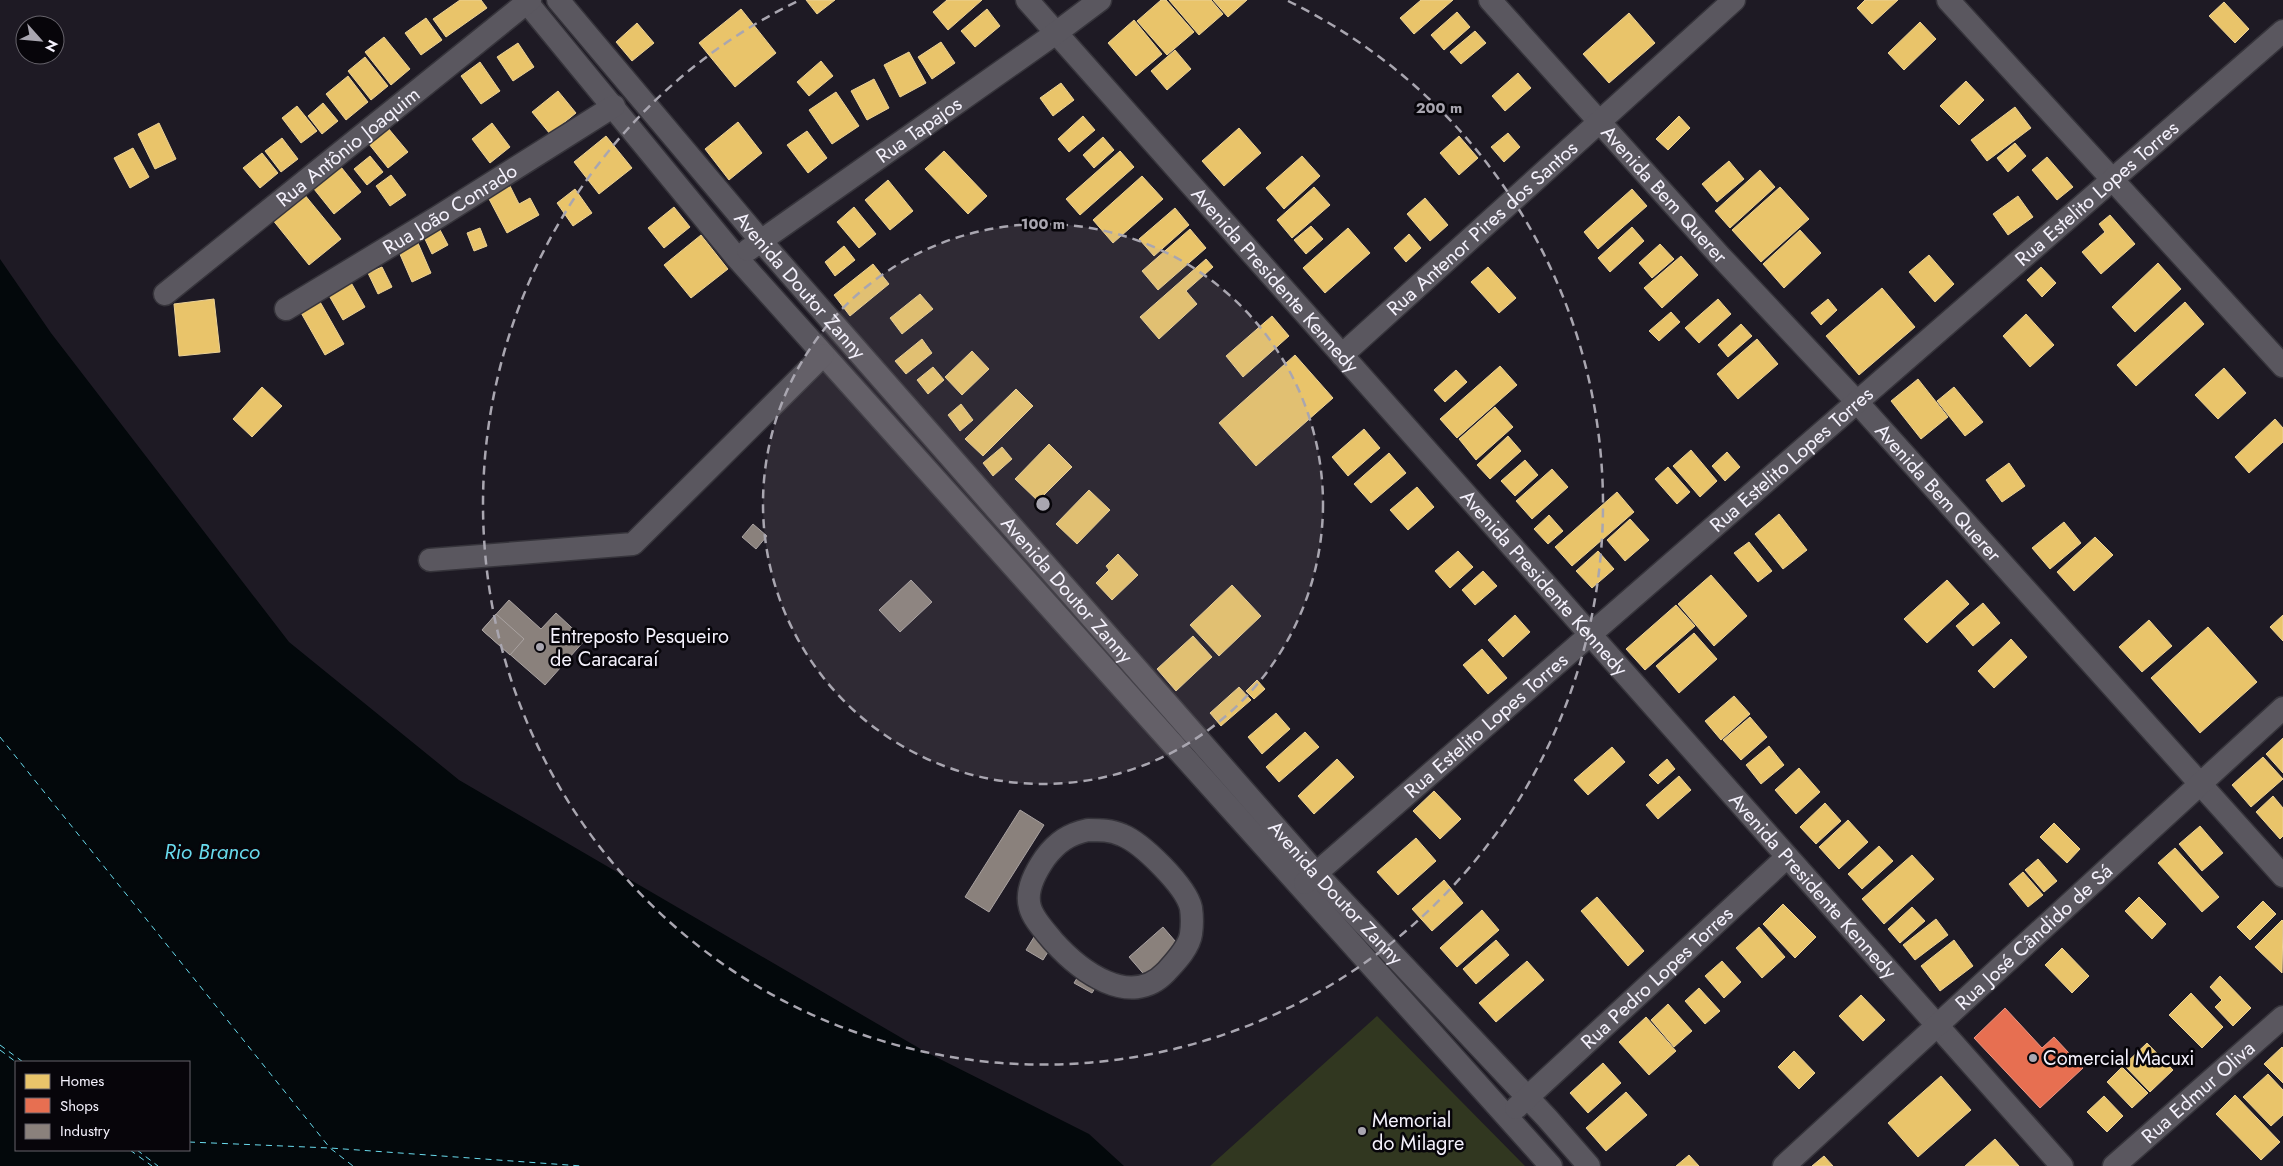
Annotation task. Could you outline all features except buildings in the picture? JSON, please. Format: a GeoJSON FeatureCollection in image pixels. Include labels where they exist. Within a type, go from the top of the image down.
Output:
{"type":"FeatureCollection","features":[{"type":"Feature","properties":{"kind":"street","name":"Avenida Doutor Zanny"},"geometry":{"type":"LineString","coordinates":[[558,0],[761,241],[1309,880],[1551,1166]]}},
{"type":"Feature","properties":{"kind":"street","name":"Avenida Presidente Kennedy"},"geometry":{"type":"LineString","coordinates":[[1027,0],[2062,1166]]}},
{"type":"Feature","properties":{"kind":"street","name":"Rua Tapajos"},"geometry":{"type":"LineString","coordinates":[[737,258],[1100,0]]}},
{"type":"Feature","properties":{"kind":"street","name":"Avenida Bem Querer"},"geometry":{"type":"LineString","coordinates":[[1490,0],[1857,402],[2199,785],[2283,876]]}},
{"type":"Feature","properties":{"kind":"street","name":"Rua Antenor Pires dos Santos"},"geometry":{"type":"LineString","coordinates":[[1342,355],[1734,0]]}},
{"type":"Feature","properties":{"kind":"street"},"geometry":{"type":"LineString","coordinates":[[1948,0],[2283,366]]}},
{"type":"Feature","properties":{"kind":"street","name":"Avenida Doutor Zanny"},"geometry":{"type":"LineString","coordinates":[[527,1],[737,258],[823,355],[1309,880],[1527,1097],[1589,1166]]}},
{"type":"Feature","properties":{"kind":"street","name":"Rua Antônio Joaquim"},"geometry":{"type":"LineString","coordinates":[[165,294],[527,1]]}},
{"type":"Feature","properties":{"kind":"street","name":"Rua Estelito Lopes Torres"},"geometry":{"type":"LineString","coordinates":[[1309,880],[2283,31]]}},
{"type":"Feature","properties":{"kind":"street","name":"Rua João Conrado"},"geometry":{"type":"LineString","coordinates":[[286,309],[438,217],[614,106]]}},
{"type":"Feature","properties":{"kind":"street"},"geometry":{"type":"LineString","coordinates":[[430,560],[633,544],[823,355]]}},
{"type":"Feature","properties":{"kind":"street","name":"Rua José Cândido de Sá"},"geometry":{"type":"LineString","coordinates":[[1784,1166],[2283,708]]}},
{"type":"Feature","properties":{"kind":"street"},"geometry":{"type":"LineString","coordinates":[[1088,830],[1105,830],[1122,835],[1138,846],[1183,891],[1191,908],[1191,936],[1176,961],[1160,978],[1146,985],[1123,987],[1090,974],[1069,958],[1040,926],[1030,907],[1030,890],[1036,870],[1060,840],[1075,833],[1088,830]]}},
{"type":"Feature","properties":{"kind":"street","name":"Rua Pedro Lopes Torres"},"geometry":{"type":"LineString","coordinates":[[1507,1116],[1787,857]]}},
{"type":"Feature","properties":{"kind":"street","name":"Rua Edmur Oliva"},"geometry":{"type":"LineString","coordinates":[[2114,1166],[2283,1017]]}},
{"type":"Feature","properties":{"kind":"green space"},"geometry":{"type":"Polygon","coordinates":[[[1377,1016],[1525,1166],[1210,1166],[1377,1016]]]}},
{"type":"Feature","properties":{"kind":"water","name":"Rio Branco"},"geometry":{"type":"Polygon","coordinates":[[[0,259],[51,333],[289,642],[459,780],[924,1051],[1089,1134],[1124,1166],[0,1166],[0,259]]]}},
{"type":"Feature","properties":{"kind":"ferry route"},"geometry":{"type":"LineString","coordinates":[[0,737],[330,1148],[353,1166]]}},
{"type":"Feature","properties":{"kind":"ferry route"},"geometry":{"type":"LineString","coordinates":[[0,1045],[22,1061]]}},
{"type":"Feature","properties":{"kind":"ferry route"},"geometry":{"type":"LineString","coordinates":[[0,1050],[15,1061]]}},
{"type":"Feature","properties":{"kind":"ferry route"},"geometry":{"type":"LineString","coordinates":[[190,1142],[330,1148],[582,1166]]}},
{"type":"Feature","properties":{"kind":"ferry route"},"geometry":{"type":"LineString","coordinates":[[131,1151],[152,1166]]}},
{"type":"Feature","properties":{"kind":"ferry route"},"geometry":{"type":"LineString","coordinates":[[138,1151],[158,1166]]}},
{"type":"Feature","properties":{"kind":"place","name":"Entreposto Pesqueiro de Caracaraí"},"geometry":{"type":"Point","coordinates":[540,647]}},
{"type":"Feature","properties":{"kind":"place","name":"Comercial Macuxi"},"geometry":{"type":"Point","coordinates":[2033,1058]}},
{"type":"Feature","properties":{"kind":"place","name":"Memorial do Milagre"},"geometry":{"type":"Point","coordinates":[1362,1131]}}]}
